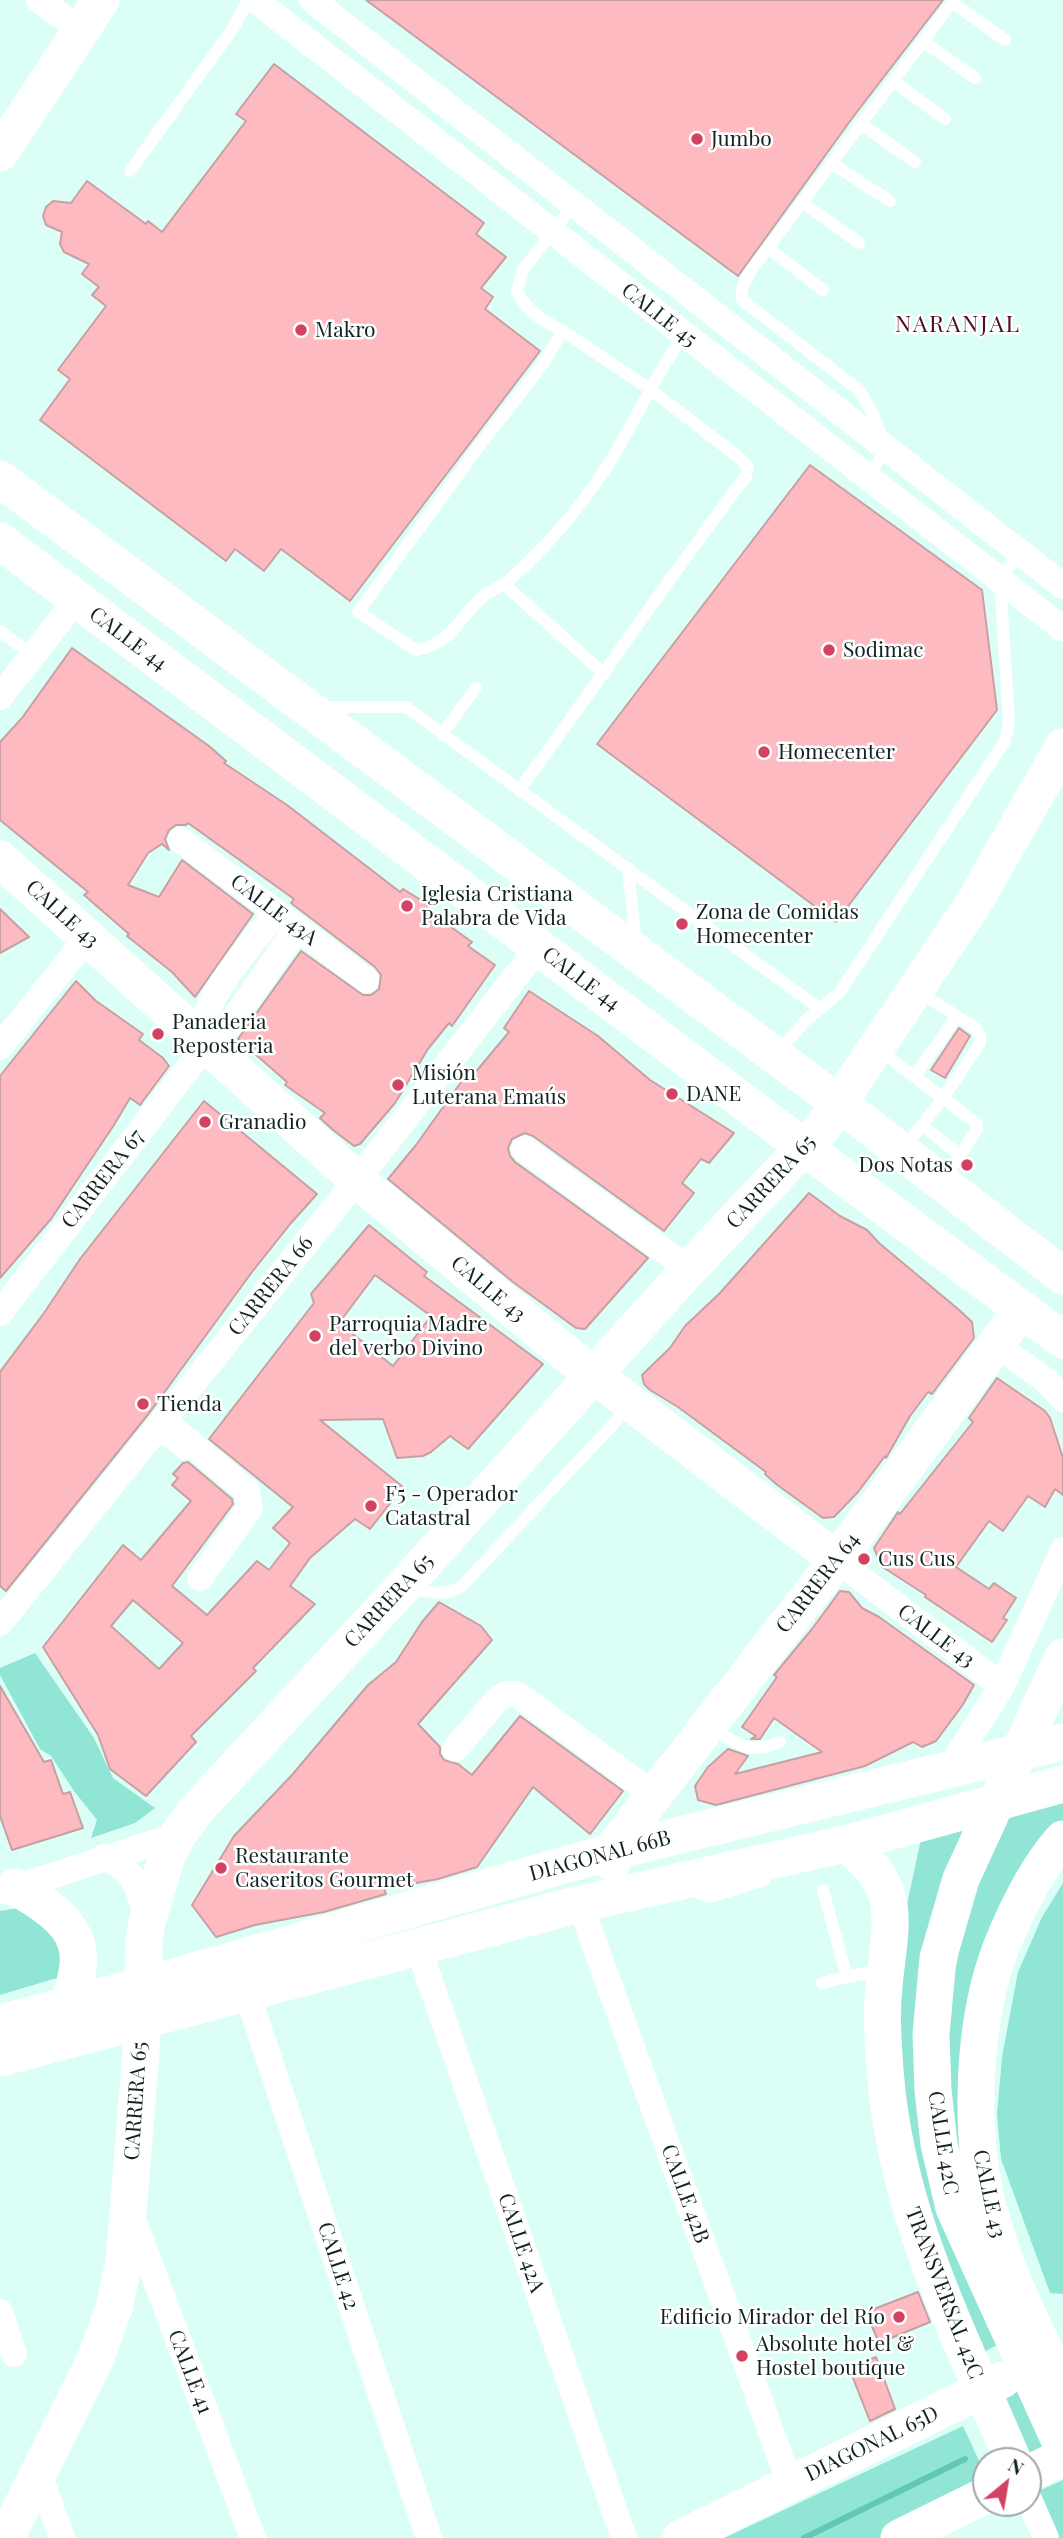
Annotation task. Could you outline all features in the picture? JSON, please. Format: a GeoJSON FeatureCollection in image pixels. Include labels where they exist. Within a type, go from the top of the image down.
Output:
{"type":"FeatureCollection","features":[{"type":"Feature","properties":{"kind":"main road"},"geometry":{"type":"LineString","coordinates":[[0,153],[91,15]]}},
{"type":"Feature","properties":{"kind":"main road"},"geometry":{"type":"LineString","coordinates":[[0,479],[840,1104],[912,1138],[951,1168],[1060,1266]]}},
{"type":"Feature","properties":{"kind":"main road","name":"CALLE 44"},"geometry":{"type":"LineString","coordinates":[[0,541],[805,1149],[1063,1340]]}},
{"type":"Feature","properties":{"kind":"main road","name":"CARRERA 65"},"geometry":{"type":"LineString","coordinates":[[6,2538],[95,2360],[110,2324],[124,2263],[141,2052],[147,1922],[161,1870],[178,1835],[196,1810],[402,1588],[689,1269],[805,1149],[840,1104],[972,906],[1063,747]]}},
{"type":"Feature","properties":{"kind":"main road","name":"CALLE 43"},"geometry":{"type":"LineString","coordinates":[[0,859],[357,1180],[595,1375],[837,1560]]}},
{"type":"Feature","properties":{"kind":"main road","name":"CARRERA 64"},"geometry":{"type":"LineString","coordinates":[[610,1852],[676,1801],[706,1726],[837,1560],[1022,1309]]}},
{"type":"Feature","properties":{"kind":"main road","name":"CALLE 42C"},"geometry":{"type":"LineString","coordinates":[[1063,1657],[968,1819],[961,1879],[938,1958],[931,2034],[939,2144],[954,2208],[1050,2366],[1063,2448]]}},
{"type":"Feature","properties":{"kind":"main road","name":"DIAGONAL 66B"},"geometry":{"type":"LineString","coordinates":[[142,2003],[220,1963],[610,1852],[676,1801],[963,1768],[1057,1744]]}},
{"type":"Feature","properties":{"kind":"main road","name":"DIAGONAL 66B"},"geometry":{"type":"LineString","coordinates":[[142,2003],[247,1993],[580,1904],[845,1844],[907,1826],[968,1819],[1024,1795],[1063,1784]]}},
{"type":"Feature","properties":{"kind":"main road"},"geometry":{"type":"LineString","coordinates":[[891,1912],[907,1826]]}},
{"type":"Feature","properties":{"kind":"main road","name":"CALLE 43"},"geometry":{"type":"LineString","coordinates":[[1050,2366],[996,2236],[979,2163],[976,2121],[982,2020],[991,1976],[1005,1935],[1032,1882],[1063,1839]]}},
{"type":"Feature","properties":{"kind":"main road","name":"TRANSVERSAL 42C"},"geometry":{"type":"LineString","coordinates":[[845,1844],[873,1868],[884,1889],[891,1912],[891,1938],[883,1999],[886,2075],[891,2126],[904,2184],[927,2261],[1007,2447]]}},
{"type":"Feature","properties":{"kind":"main road"},"geometry":{"type":"LineString","coordinates":[[610,1852],[618,1895]]}},
{"type":"Feature","properties":{"kind":"main road"},"geometry":{"type":"LineString","coordinates":[[8,1890],[52,1908],[69,1927],[79,1959],[77,1980],[67,2005]]}},
{"type":"Feature","properties":{"kind":"main road"},"geometry":{"type":"LineString","coordinates":[[147,1922],[158,1937],[172,1948],[197,1959],[220,1963]]}},
{"type":"Feature","properties":{"kind":"main road"},"geometry":{"type":"LineString","coordinates":[[0,2023],[67,2005],[142,2003]]}},
{"type":"Feature","properties":{"kind":"main road"},"geometry":{"type":"LineString","coordinates":[[0,2059],[142,2003]]}},
{"type":"Feature","properties":{"kind":"main road"},"geometry":{"type":"LineString","coordinates":[[1019,2296],[1032,2307],[1063,2321]]}},
{"type":"Feature","properties":{"kind":"main road","name":"DIAGONAL 65D"},"geometry":{"type":"LineString","coordinates":[[681,2538],[982,2390],[1050,2366]]}},
{"type":"Feature","properties":{"kind":"main road"},"geometry":{"type":"LineString","coordinates":[[1042,2467],[1063,2457]]}},
{"type":"Feature","properties":{"kind":"main road"},"geometry":{"type":"LineString","coordinates":[[899,2538],[972,2502]]}},
{"type":"Feature","properties":{"kind":"street"},"geometry":{"type":"LineString","coordinates":[[39,0],[91,15]]}},
{"type":"Feature","properties":{"kind":"street","name":"CALLE 45"},"geometry":{"type":"LineString","coordinates":[[255,0],[1063,629]]}},
{"type":"Feature","properties":{"kind":"street","name":"CALLE 45"},"geometry":{"type":"LineString","coordinates":[[321,3],[1063,586]]}},
{"type":"Feature","properties":{"kind":"street"},"geometry":{"type":"LineString","coordinates":[[0,696],[76,600]]}},
{"type":"Feature","properties":{"kind":"street","name":"CALLE 43A"},"geometry":{"type":"LineString","coordinates":[[181,840],[366,980]]}},
{"type":"Feature","properties":{"kind":"street"},"geometry":{"type":"LineString","coordinates":[[207,1044],[208,1010],[227,978],[286,920]]}},
{"type":"Feature","properties":{"kind":"street"},"geometry":{"type":"LineString","coordinates":[[0,1047],[88,937]]}},
{"type":"Feature","properties":{"kind":"street","name":"CARRERA 66"},"geometry":{"type":"LineString","coordinates":[[0,1623],[357,1180],[540,947]]}},
{"type":"Feature","properties":{"kind":"street","name":"CARRERA 67"},"geometry":{"type":"LineString","coordinates":[[0,1313],[207,1044]]}},
{"type":"Feature","properties":{"kind":"street"},"geometry":{"type":"LineString","coordinates":[[524,1149],[689,1269]]}},
{"type":"Feature","properties":{"kind":"street"},"geometry":{"type":"LineString","coordinates":[[996,1345],[1047,1381],[1063,1399]]}},
{"type":"Feature","properties":{"kind":"street"},"geometry":{"type":"LineString","coordinates":[[158,1426],[247,1491],[250,1499],[250,1508],[200,1578]]}},
{"type":"Feature","properties":{"kind":"street"},"geometry":{"type":"LineString","coordinates":[[963,1768],[1063,1550]]}},
{"type":"Feature","properties":{"kind":"street","name":"CALLE 43"},"geometry":{"type":"LineString","coordinates":[[837,1560],[1002,1686]]}},
{"type":"Feature","properties":{"kind":"street"},"geometry":{"type":"LineString","coordinates":[[455,1749],[497,1700],[506,1694],[517,1694],[676,1801]]}},
{"type":"Feature","properties":{"kind":"street"},"geometry":{"type":"LineString","coordinates":[[8,1890],[103,1857],[178,1835]]}},
{"type":"Feature","properties":{"kind":"street"},"geometry":{"type":"LineString","coordinates":[[103,1857],[127,1870],[135,1880],[147,1922]]}},
{"type":"Feature","properties":{"kind":"street","name":"CALLE 42B"},"geometry":{"type":"LineString","coordinates":[[580,1904],[790,2484]]}},
{"type":"Feature","properties":{"kind":"street","name":"CALLE 42A"},"geometry":{"type":"LineString","coordinates":[[418,1947],[624,2538]]}},
{"type":"Feature","properties":{"kind":"street","name":"CALLE 42"},"geometry":{"type":"LineString","coordinates":[[247,1993],[429,2538]]}},
{"type":"Feature","properties":{"kind":"street","name":"CALLE 41"},"geometry":{"type":"LineString","coordinates":[[128,2206],[253,2538]]}},
{"type":"Feature","properties":{"kind":"street"},"geometry":{"type":"LineString","coordinates":[[0,2312],[14,2354]]}},
{"type":"Feature","properties":{"kind":"street"},"geometry":{"type":"LineString","coordinates":[[39,2474],[62,2538]]}},
{"type":"Feature","properties":{"kind":"street"},"geometry":{"type":"LineString","coordinates":[[1037,2517],[1046,2538]]}},
{"type":"Feature","properties":{"kind":"lane"},"geometry":{"type":"LineString","coordinates":[[130,172],[234,27],[248,0]]}},
{"type":"Feature","properties":{"kind":"lane"},"geometry":{"type":"LineString","coordinates":[[868,478],[886,448],[872,412],[859,390],[742,300],[741,292],[746,279],[768,248],[953,1],[1005,40]]}},
{"type":"Feature","properties":{"kind":"lane"},"geometry":{"type":"LineString","coordinates":[[923,41],[975,78]]}},
{"type":"Feature","properties":{"kind":"lane"},"geometry":{"type":"LineString","coordinates":[[893,81],[945,120]]}},
{"type":"Feature","properties":{"kind":"lane"},"geometry":{"type":"LineString","coordinates":[[860,123],[915,162]]}},
{"type":"Feature","properties":{"kind":"lane"},"geometry":{"type":"LineString","coordinates":[[831,163],[890,201]]}},
{"type":"Feature","properties":{"kind":"lane"},"geometry":{"type":"LineString","coordinates":[[802,202],[859,243]]}},
{"type":"Feature","properties":{"kind":"lane"},"geometry":{"type":"LineString","coordinates":[[519,790],[746,476],[748,467],[741,458],[651,390],[563,331],[543,321],[526,307],[517,292],[523,270],[574,204]]}},
{"type":"Feature","properties":{"kind":"lane"},"geometry":{"type":"LineString","coordinates":[[768,248],[823,290]]}},
{"type":"Feature","properties":{"kind":"lane"},"geometry":{"type":"LineString","coordinates":[[563,331],[540,368],[358,612],[416,650],[432,647],[460,625],[479,600],[504,584],[535,556],[589,492],[617,450],[662,366],[684,335]]}},
{"type":"Feature","properties":{"kind":"lane"},"geometry":{"type":"LineString","coordinates":[[775,1055],[804,1022],[839,993],[1005,741],[1009,722],[1000,580],[1019,552]]}},
{"type":"Feature","properties":{"kind":"lane"},"geometry":{"type":"LineString","coordinates":[[504,584],[604,674]]}},
{"type":"Feature","properties":{"kind":"lane"},"geometry":{"type":"LineString","coordinates":[[0,631],[32,655]]}},
{"type":"Feature","properties":{"kind":"lane"},"geometry":{"type":"LineString","coordinates":[[442,734],[476,688]]}},
{"type":"Feature","properties":{"kind":"lane"},"geometry":{"type":"LineString","coordinates":[[308,707],[406,707],[820,1009]]}},
{"type":"Feature","properties":{"kind":"lane"},"geometry":{"type":"LineString","coordinates":[[628,868],[637,952]]}},
{"type":"Feature","properties":{"kind":"lane"},"geometry":{"type":"LineString","coordinates":[[912,1138],[944,1097],[979,1043],[980,1034],[916,990]]}},
{"type":"Feature","properties":{"kind":"lane"},"geometry":{"type":"LineString","coordinates":[[915,1076],[957,1016]]}},
{"type":"Feature","properties":{"kind":"lane"},"geometry":{"type":"LineString","coordinates":[[877,1049],[976,1123],[977,1129],[951,1168]]}},
{"type":"Feature","properties":{"kind":"lane"},"geometry":{"type":"LineString","coordinates":[[402,1588],[442,1593],[462,1586],[632,1404]]}},
{"type":"Feature","properties":{"kind":"lane"},"geometry":{"type":"LineString","coordinates":[[158,1426],[184,1454]]}},
{"type":"Feature","properties":{"kind":"lane"},"geometry":{"type":"LineString","coordinates":[[706,1726],[752,1749],[764,1749],[780,1742]]}},
{"type":"Feature","properties":{"kind":"lane"},"geometry":{"type":"LineString","coordinates":[[823,1890],[847,1977]]}},
{"type":"Feature","properties":{"kind":"lane"},"geometry":{"type":"LineString","coordinates":[[822,1983],[886,1969]]}},
{"type":"Feature","properties":{"kind":"green space"},"geometry":{"type":"Polygon","coordinates":[[[35,1653],[94,1738],[113,1778],[155,1808],[135,1823],[91,1838],[97,1820],[51,1756],[40,1749],[0,1675],[0,1668],[35,1653]]]}},
{"type":"Feature","properties":{"kind":"green space"},"geometry":{"type":"Polygon","coordinates":[[[1063,1798],[1063,1826],[1003,1907],[975,2205],[950,2155],[947,2009],[967,1915],[1003,1814],[1063,1798]]]}},
{"type":"Feature","properties":{"kind":"green space"},"geometry":{"type":"Polygon","coordinates":[[[971,1827],[919,1997],[1001,2343],[978,2355],[934,2255],[892,2084],[905,1914],[922,1834],[971,1827]]]}},
{"type":"Feature","properties":{"kind":"green space"},"geometry":{"type":"Polygon","coordinates":[[[1063,1883],[1063,2294],[1050,2293],[1001,2159],[997,2114],[1002,2057],[1018,1972],[1042,1917],[1063,1883]]]}},
{"type":"Feature","properties":{"kind":"green space"},"geometry":{"type":"Polygon","coordinates":[[[18,1908],[47,1922],[61,1955],[57,1978],[0,1995],[0,1911],[18,1908]]]}},
{"type":"Feature","properties":{"kind":"green space"},"geometry":{"type":"Polygon","coordinates":[[[1018,2384],[1048,2448],[1042,2451],[1042,2447],[1019,2447],[995,2395],[1018,2384]]]}},
{"type":"Feature","properties":{"kind":"green space"},"geometry":{"type":"Polygon","coordinates":[[[963,2426],[973,2447],[972,2493],[883,2538],[724,2538],[963,2426]]]}},
{"type":"Feature","properties":{"kind":"green space"},"geometry":{"type":"Polygon","coordinates":[[[1063,2480],[1063,2538],[1056,2538],[1042,2506],[1042,2489],[1063,2480]]]}},
{"type":"Feature","properties":{"kind":"building","name":"Jumbo"},"geometry":{"type":"Polygon","coordinates":[[[366,0],[943,0],[853,117],[738,276],[366,0]]]}},
{"type":"Feature","properties":{"kind":"building","name":"Makro"},"geometry":{"type":"Polygon","coordinates":[[[274,64],[484,223],[476,234],[506,257],[481,288],[493,297],[485,309],[540,351],[350,601],[281,549],[264,571],[235,549],[226,561],[40,420],[70,379],[58,370],[106,306],[92,295],[99,287],[82,274],[89,264],[64,252],[60,244],[62,232],[46,225],[43,216],[46,207],[53,201],[71,203],[87,181],[146,224],[148,221],[162,232],[246,121],[236,114],[274,64]]]}},
{"type":"Feature","properties":{"kind":"building","name":"Sodimac"},"geometry":{"type":"Polygon","coordinates":[[[810,465],[982,590],[997,710],[836,922],[597,744],[810,465]]]}},
{"type":"Feature","properties":{"kind":"building"},"geometry":{"type":"Polygon","coordinates":[[[72,648],[209,746],[226,761],[224,763],[287,805],[400,892],[403,889],[429,905],[426,909],[472,942],[468,946],[495,965],[452,1026],[449,1023],[428,1049],[395,1103],[360,1144],[354,1146],[333,1130],[320,1118],[325,1113],[285,1085],[287,1082],[238,1039],[301,951],[363,995],[371,995],[379,989],[381,975],[375,967],[291,903],[294,899],[188,823],[176,825],[169,830],[165,839],[169,850],[162,844],[148,853],[128,885],[159,897],[182,860],[253,914],[195,997],[172,972],[127,936],[129,934],[84,895],[88,892],[0,820],[0,742],[22,718],[72,648]]]}},
{"type":"Feature","properties":{"kind":"building"},"geometry":{"type":"Polygon","coordinates":[[[0,909],[29,937],[0,953],[0,909]]]}},
{"type":"Feature","properties":{"kind":"building"},"geometry":{"type":"Polygon","coordinates":[[[76,981],[96,1001],[143,1034],[139,1040],[163,1058],[169,1066],[140,1105],[130,1098],[51,1219],[0,1278],[0,1076],[76,981]]]}},
{"type":"Feature","properties":{"kind":"building"},"geometry":{"type":"Polygon","coordinates":[[[529,991],[598,1036],[650,1080],[734,1133],[709,1163],[701,1159],[682,1183],[694,1193],[664,1231],[533,1136],[525,1133],[512,1139],[508,1148],[515,1162],[648,1258],[585,1329],[576,1328],[513,1282],[388,1179],[469,1071],[474,1074],[509,1032],[504,1028],[529,991]]]}},
{"type":"Feature","properties":{"kind":"building"},"geometry":{"type":"Polygon","coordinates":[[[959,1028],[970,1036],[945,1078],[931,1070],[959,1028]]]}},
{"type":"Feature","properties":{"kind":"building"},"geometry":{"type":"Polygon","coordinates":[[[204,1101],[317,1194],[252,1272],[150,1412],[6,1591],[0,1586],[0,1372],[80,1259],[204,1101]]]}},
{"type":"Feature","properties":{"kind":"building"},"geometry":{"type":"Polygon","coordinates":[[[809,1193],[840,1216],[867,1230],[958,1309],[972,1322],[974,1338],[932,1394],[928,1392],[910,1416],[886,1458],[885,1456],[858,1492],[834,1517],[823,1518],[776,1484],[766,1472],[678,1407],[650,1390],[644,1384],[642,1375],[670,1348],[685,1326],[720,1293],[809,1193]]]}},
{"type":"Feature","properties":{"kind":"building"},"geometry":{"type":"Polygon","coordinates":[[[369,1225],[427,1272],[424,1276],[543,1364],[468,1449],[450,1436],[423,1456],[397,1458],[383,1419],[320,1420],[403,1487],[370,1529],[355,1519],[310,1558],[290,1586],[315,1604],[253,1668],[256,1671],[191,1736],[196,1742],[146,1796],[110,1769],[98,1735],[43,1647],[123,1545],[141,1560],[191,1501],[172,1485],[178,1478],[173,1474],[183,1463],[188,1462],[232,1499],[233,1504],[172,1586],[207,1615],[257,1561],[269,1570],[290,1543],[273,1528],[293,1507],[209,1439],[314,1303],[311,1294],[369,1225]],[[375,1275],[339,1323],[393,1366],[431,1316],[375,1275]],[[133,1600],[111,1626],[159,1669],[183,1643],[133,1600]]]}},
{"type":"Feature","properties":{"kind":"building"},"geometry":{"type":"Polygon","coordinates":[[[997,1378],[1045,1411],[1050,1418],[1063,1458],[1063,1495],[1055,1489],[1045,1507],[1028,1496],[1003,1531],[989,1521],[956,1567],[989,1589],[994,1583],[1016,1598],[1003,1618],[1007,1620],[992,1642],[881,1566],[874,1548],[898,1512],[900,1514],[973,1422],[969,1418],[997,1378]]]}},
{"type":"Feature","properties":{"kind":"building"},"geometry":{"type":"Polygon","coordinates":[[[840,1591],[849,1592],[862,1608],[879,1617],[974,1685],[962,1706],[936,1741],[922,1747],[913,1742],[865,1766],[716,1805],[698,1800],[695,1786],[708,1767],[728,1749],[748,1756],[735,1774],[822,1752],[774,1718],[760,1739],[751,1739],[756,1736],[742,1727],[777,1677],[774,1675],[840,1591]]]}},
{"type":"Feature","properties":{"kind":"building"},"geometry":{"type":"Polygon","coordinates":[[[439,1602],[481,1626],[492,1640],[418,1724],[440,1747],[444,1760],[458,1764],[472,1775],[520,1716],[623,1791],[590,1834],[533,1787],[477,1867],[438,1879],[384,1889],[386,1894],[324,1912],[255,1925],[216,1937],[192,1905],[234,1836],[292,1775],[368,1685],[396,1662],[422,1622],[439,1602]]]}},
{"type":"Feature","properties":{"kind":"building"},"geometry":{"type":"Polygon","coordinates":[[[0,1686],[44,1762],[51,1760],[63,1794],[70,1792],[83,1828],[12,1850],[0,1816],[0,1686]]]}},
{"type":"Feature","properties":{"kind":"building","name":"Edificio Mirador del Río"},"geometry":{"type":"Polygon","coordinates":[[[918,2292],[930,2322],[879,2343],[866,2312],[918,2292]]]}},
{"type":"Feature","properties":{"kind":"building"},"geometry":{"type":"Polygon","coordinates":[[[876,2357],[895,2409],[870,2421],[849,2368],[876,2357]]]}},
{"type":"Feature","properties":{"kind":"waterway"},"geometry":{"type":"LineString","coordinates":[[804,2538],[965,2459]]}},
{"type":"Feature","properties":{"kind":"place","name":"Jumbo"},"geometry":{"type":"Point","coordinates":[697,139]}},
{"type":"Feature","properties":{"kind":"place","name":"Makro"},"geometry":{"type":"Point","coordinates":[301,330]}},
{"type":"Feature","properties":{"kind":"place","name":"Sodimac"},"geometry":{"type":"Point","coordinates":[829,650]}},
{"type":"Feature","properties":{"kind":"place","name":"Homecenter"},"geometry":{"type":"Point","coordinates":[764,752]}},
{"type":"Feature","properties":{"kind":"place","name":"Iglesia Cristiana Palabra de Vida"},"geometry":{"type":"Point","coordinates":[407,906]}},
{"type":"Feature","properties":{"kind":"place","name":"Zona de Comidas Homecenter"},"geometry":{"type":"Point","coordinates":[682,924]}},
{"type":"Feature","properties":{"kind":"place","name":"Panaderia Reposteria"},"geometry":{"type":"Point","coordinates":[158,1034]}},
{"type":"Feature","properties":{"kind":"place","name":"Misión Luterana Emaús"},"geometry":{"type":"Point","coordinates":[398,1085]}},
{"type":"Feature","properties":{"kind":"place","name":"DANE"},"geometry":{"type":"Point","coordinates":[672,1094]}},
{"type":"Feature","properties":{"kind":"place","name":"Granadio"},"geometry":{"type":"Point","coordinates":[205,1122]}},
{"type":"Feature","properties":{"kind":"place","name":"Dos Notas"},"geometry":{"type":"Point","coordinates":[967,1165]}},
{"type":"Feature","properties":{"kind":"place","name":"Parroquia Madre del verbo Divino"},"geometry":{"type":"Point","coordinates":[315,1336]}},
{"type":"Feature","properties":{"kind":"place","name":"Tienda"},"geometry":{"type":"Point","coordinates":[143,1404]}},
{"type":"Feature","properties":{"kind":"place","name":"F5 - Operador Catastral"},"geometry":{"type":"Point","coordinates":[371,1506]}},
{"type":"Feature","properties":{"kind":"place","name":"Cus Cus"},"geometry":{"type":"Point","coordinates":[864,1559]}},
{"type":"Feature","properties":{"kind":"place","name":"Restaurante Caseritos Gourmet"},"geometry":{"type":"Point","coordinates":[221,1868]}},
{"type":"Feature","properties":{"kind":"place","name":"Edificio Mirador del Río"},"geometry":{"type":"Point","coordinates":[899,2317]}},
{"type":"Feature","properties":{"kind":"place","name":"Absolute hotel & Hostel boutique"},"geometry":{"type":"Point","coordinates":[742,2356]}},
{"type":"Feature","properties":{"kind":"district","name":"NARANJAL"},"geometry":{"type":"Point","coordinates":[958,325]}}]}
